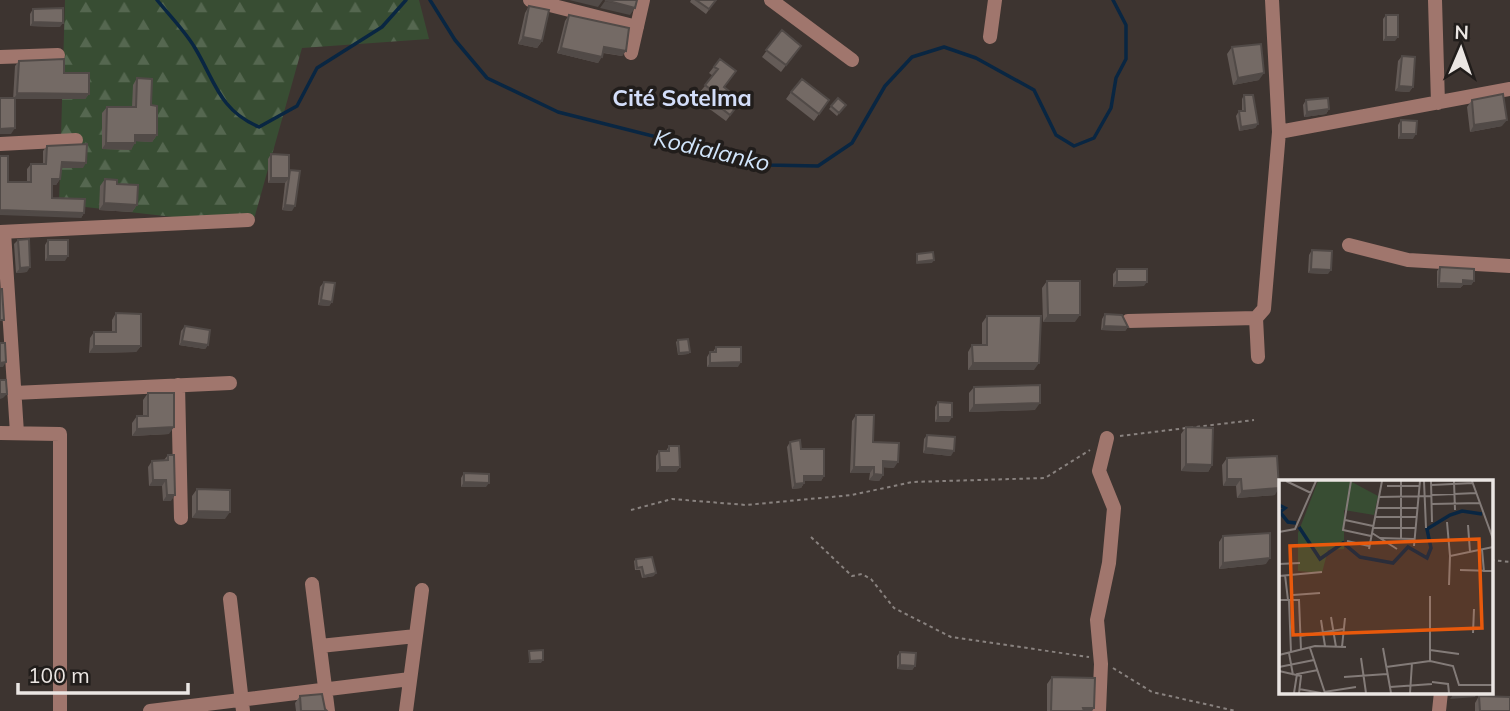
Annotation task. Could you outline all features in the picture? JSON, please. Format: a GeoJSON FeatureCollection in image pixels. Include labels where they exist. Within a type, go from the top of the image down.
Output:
{"type":"FeatureCollection","features":[{"type":"Feature","properties":{"kind":"street"},"geometry":{"type":"LineString","coordinates":[[530,0],[636,27]]}},
{"type":"Feature","properties":{"kind":"street"},"geometry":{"type":"LineString","coordinates":[[631,53],[643,0]]}},
{"type":"Feature","properties":{"kind":"street"},"geometry":{"type":"LineString","coordinates":[[771,0],[852,60]]}},
{"type":"Feature","properties":{"kind":"street"},"geometry":{"type":"LineString","coordinates":[[990,37],[995,0]]}},
{"type":"Feature","properties":{"kind":"street"},"geometry":{"type":"LineString","coordinates":[[1258,357],[1256,318],[1264,309],[1279,132],[1272,0]]}},
{"type":"Feature","properties":{"kind":"street"},"geometry":{"type":"LineString","coordinates":[[1435,0],[1438,103]]}},
{"type":"Feature","properties":{"kind":"street"},"geometry":{"type":"LineString","coordinates":[[0,57],[58,55]]}},
{"type":"Feature","properties":{"kind":"street"},"geometry":{"type":"LineString","coordinates":[[1279,132],[1510,89]]}},
{"type":"Feature","properties":{"kind":"street"},"geometry":{"type":"LineString","coordinates":[[0,144],[76,140]]}},
{"type":"Feature","properties":{"kind":"street"},"geometry":{"type":"LineString","coordinates":[[17,433],[2,232],[248,220]]}},
{"type":"Feature","properties":{"kind":"street"},"geometry":{"type":"LineString","coordinates":[[1349,245],[1408,260],[1510,266]]}},
{"type":"Feature","properties":{"kind":"street"},"geometry":{"type":"LineString","coordinates":[[1128,321],[1256,318]]}},
{"type":"Feature","properties":{"kind":"street"},"geometry":{"type":"LineString","coordinates":[[14,393],[230,383]]}},
{"type":"Feature","properties":{"kind":"street"},"geometry":{"type":"LineString","coordinates":[[178,386],[181,518]]}},
{"type":"Feature","properties":{"kind":"street"},"geometry":{"type":"LineString","coordinates":[[0,433],[60,433],[60,711]]}},
{"type":"Feature","properties":{"kind":"street"},"geometry":{"type":"LineString","coordinates":[[1099,711],[1101,664],[1097,620],[1109,563],[1114,508],[1099,471],[1107,438]]}},
{"type":"Feature","properties":{"kind":"street"},"geometry":{"type":"LineString","coordinates":[[312,584],[328,711]]}},
{"type":"Feature","properties":{"kind":"street"},"geometry":{"type":"LineString","coordinates":[[406,711],[422,590]]}},
{"type":"Feature","properties":{"kind":"street"},"geometry":{"type":"LineString","coordinates":[[230,599],[242,705]]}},
{"type":"Feature","properties":{"kind":"street"},"geometry":{"type":"LineString","coordinates":[[320,646],[416,636]]}},
{"type":"Feature","properties":{"kind":"street"},"geometry":{"type":"LineString","coordinates":[[150,711],[242,705],[325,689],[410,679]]}},
{"type":"Feature","properties":{"kind":"path"},"geometry":{"type":"LineString","coordinates":[[631,510],[672,499],[746,505],[852,495],[912,482],[1045,478],[1107,438],[1254,420]]}},
{"type":"Feature","properties":{"kind":"path"},"geometry":{"type":"LineString","coordinates":[[811,537],[852,576],[862,575],[871,579],[894,608],[951,637],[1065,656],[1086,656],[1152,692],[1236,711]]}},
{"type":"Feature","properties":{"kind":"path"},"geometry":{"type":"LineString","coordinates":[[1492,560],[1510,562]]}},
{"type":"Feature","properties":{"kind":"green space"},"geometry":{"type":"Polygon","coordinates":[[[65,0],[419,0],[429,39],[302,48],[252,226],[59,204],[65,0]]]}},
{"type":"Feature","properties":{"kind":"building"},"geometry":{"type":"Polygon","coordinates":[[[605,0],[637,0],[635,8],[605,0]]]}},
{"type":"Feature","properties":{"kind":"building"},"geometry":{"type":"Polygon","coordinates":[[[696,0],[716,0],[709,9],[696,0]]]}},
{"type":"Feature","properties":{"kind":"building"},"geometry":{"type":"Polygon","coordinates":[[[529,6],[549,10],[542,41],[523,37],[529,6]]]}},
{"type":"Feature","properties":{"kind":"building"},"geometry":{"type":"Polygon","coordinates":[[[63,8],[63,23],[33,22],[33,9],[63,8]]]}},
{"type":"Feature","properties":{"kind":"building"},"geometry":{"type":"Polygon","coordinates":[[[569,15],[629,28],[626,51],[604,47],[602,57],[561,48],[569,15]]]}},
{"type":"Feature","properties":{"kind":"building"},"geometry":{"type":"Polygon","coordinates":[[[1386,15],[1398,15],[1398,37],[1386,37],[1386,15]]]}},
{"type":"Feature","properties":{"kind":"building"},"geometry":{"type":"Polygon","coordinates":[[[782,30],[801,46],[786,65],[766,50],[782,30]]]}},
{"type":"Feature","properties":{"kind":"building"},"geometry":{"type":"Polygon","coordinates":[[[1261,44],[1264,73],[1238,78],[1232,47],[1261,44]]]}},
{"type":"Feature","properties":{"kind":"building"},"geometry":{"type":"Polygon","coordinates":[[[1402,56],[1415,57],[1413,87],[1399,86],[1402,56]]]}},
{"type":"Feature","properties":{"kind":"building"},"geometry":{"type":"Polygon","coordinates":[[[64,59],[64,73],[89,73],[89,94],[17,93],[19,61],[64,59]]]}},
{"type":"Feature","properties":{"kind":"building"},"geometry":{"type":"Polygon","coordinates":[[[720,59],[736,71],[724,87],[741,101],[730,115],[705,95],[710,89],[705,85],[718,69],[714,67],[720,59]]]}},
{"type":"Feature","properties":{"kind":"building"},"geometry":{"type":"Polygon","coordinates":[[[137,78],[152,79],[151,105],[157,106],[157,135],[135,135],[135,143],[106,143],[107,107],[136,107],[137,78]]]}},
{"type":"Feature","properties":{"kind":"building"},"geometry":{"type":"Polygon","coordinates":[[[802,79],[829,100],[819,114],[791,92],[802,79]]]}},
{"type":"Feature","properties":{"kind":"building"},"geometry":{"type":"Polygon","coordinates":[[[1503,94],[1507,120],[1474,125],[1472,100],[1503,94]]]}},
{"type":"Feature","properties":{"kind":"building"},"geometry":{"type":"Polygon","coordinates":[[[1244,95],[1253,95],[1258,124],[1241,127],[1239,111],[1245,111],[1244,95]]]}},
{"type":"Feature","properties":{"kind":"building"},"geometry":{"type":"Polygon","coordinates":[[[0,98],[15,98],[15,128],[0,129],[0,98]]]}},
{"type":"Feature","properties":{"kind":"building"},"geometry":{"type":"Polygon","coordinates":[[[838,98],[846,105],[839,113],[831,106],[838,98]]]}},
{"type":"Feature","properties":{"kind":"building"},"geometry":{"type":"Polygon","coordinates":[[[1328,98],[1329,109],[1307,112],[1306,100],[1328,98]]]}},
{"type":"Feature","properties":{"kind":"building"},"geometry":{"type":"Polygon","coordinates":[[[1401,120],[1417,121],[1416,134],[1401,134],[1401,120]]]}},
{"type":"Feature","properties":{"kind":"building"},"geometry":{"type":"Polygon","coordinates":[[[87,144],[86,163],[62,162],[60,179],[52,179],[52,198],[85,199],[84,213],[0,210],[0,156],[8,156],[8,182],[31,182],[31,164],[46,164],[47,146],[87,144]]]}},
{"type":"Feature","properties":{"kind":"building"},"geometry":{"type":"Polygon","coordinates":[[[271,154],[289,155],[289,177],[290,170],[300,171],[295,206],[285,205],[289,178],[271,178],[271,154]]]}},
{"type":"Feature","properties":{"kind":"building"},"geometry":{"type":"Polygon","coordinates":[[[105,179],[117,180],[117,184],[138,185],[137,205],[104,203],[105,179]]]}},
{"type":"Feature","properties":{"kind":"building"},"geometry":{"type":"Polygon","coordinates":[[[29,239],[30,267],[20,268],[18,240],[29,239]]]}},
{"type":"Feature","properties":{"kind":"building"},"geometry":{"type":"Polygon","coordinates":[[[48,240],[68,240],[68,256],[48,256],[48,240]]]}},
{"type":"Feature","properties":{"kind":"building"},"geometry":{"type":"Polygon","coordinates":[[[1312,250],[1332,251],[1331,270],[1311,269],[1312,250]]]}},
{"type":"Feature","properties":{"kind":"building"},"geometry":{"type":"Polygon","coordinates":[[[933,252],[934,260],[917,262],[917,254],[933,252]]]}},
{"type":"Feature","properties":{"kind":"building"},"geometry":{"type":"Polygon","coordinates":[[[1440,267],[1474,269],[1474,281],[1463,280],[1463,284],[1439,283],[1440,267]]]}},
{"type":"Feature","properties":{"kind":"building"},"geometry":{"type":"Polygon","coordinates":[[[1117,269],[1147,269],[1147,282],[1117,282],[1117,269]]]}},
{"type":"Feature","properties":{"kind":"building"},"geometry":{"type":"Polygon","coordinates":[[[1047,281],[1080,281],[1080,315],[1048,315],[1047,281]]]}},
{"type":"Feature","properties":{"kind":"building"},"geometry":{"type":"Polygon","coordinates":[[[324,282],[335,283],[332,302],[321,300],[324,282]]]}},
{"type":"Feature","properties":{"kind":"building"},"geometry":{"type":"Polygon","coordinates":[[[2,289],[4,320],[0,320],[2,289]]]}},
{"type":"Feature","properties":{"kind":"building"},"geometry":{"type":"Polygon","coordinates":[[[116,313],[141,314],[141,346],[94,346],[94,332],[116,332],[116,313]]]}},
{"type":"Feature","properties":{"kind":"building"},"geometry":{"type":"Polygon","coordinates":[[[1105,314],[1122,315],[1128,327],[1104,326],[1105,314]]]}},
{"type":"Feature","properties":{"kind":"building"},"geometry":{"type":"Polygon","coordinates":[[[987,316],[1041,316],[1039,363],[973,363],[972,345],[987,345],[987,316]]]}},
{"type":"Feature","properties":{"kind":"building"},"geometry":{"type":"Polygon","coordinates":[[[185,326],[210,330],[208,345],[182,341],[185,326]]]}},
{"type":"Feature","properties":{"kind":"building"},"geometry":{"type":"Polygon","coordinates":[[[688,339],[690,352],[679,353],[678,340],[688,339]]]}},
{"type":"Feature","properties":{"kind":"building"},"geometry":{"type":"Polygon","coordinates":[[[0,343],[5,343],[6,362],[0,363],[0,343]]]}},
{"type":"Feature","properties":{"kind":"building"},"geometry":{"type":"Polygon","coordinates":[[[716,347],[741,347],[741,362],[710,363],[710,352],[716,352],[716,347]]]}},
{"type":"Feature","properties":{"kind":"building"},"geometry":{"type":"Polygon","coordinates":[[[0,380],[6,380],[7,394],[0,394],[0,380]]]}},
{"type":"Feature","properties":{"kind":"building"},"geometry":{"type":"Polygon","coordinates":[[[1040,385],[1040,403],[974,405],[974,387],[1040,385]]]}},
{"type":"Feature","properties":{"kind":"building"},"geometry":{"type":"Polygon","coordinates":[[[148,393],[174,393],[174,427],[137,429],[137,416],[148,416],[148,393]]]}},
{"type":"Feature","properties":{"kind":"building"},"geometry":{"type":"Polygon","coordinates":[[[938,402],[952,403],[952,417],[938,417],[938,402]]]}},
{"type":"Feature","properties":{"kind":"building"},"geometry":{"type":"Polygon","coordinates":[[[856,415],[874,415],[873,442],[899,443],[898,462],[883,461],[883,475],[874,474],[874,467],[854,467],[856,415]]]}},
{"type":"Feature","properties":{"kind":"building"},"geometry":{"type":"Polygon","coordinates":[[[1186,427],[1213,428],[1212,465],[1186,464],[1186,427]]]}},
{"type":"Feature","properties":{"kind":"building"},"geometry":{"type":"Polygon","coordinates":[[[927,435],[955,437],[954,451],[926,448],[927,435]]]}},
{"type":"Feature","properties":{"kind":"building"},"geometry":{"type":"Polygon","coordinates":[[[800,440],[801,449],[824,449],[824,476],[804,476],[804,483],[795,484],[790,442],[800,440]]]}},
{"type":"Feature","properties":{"kind":"building"},"geometry":{"type":"Polygon","coordinates":[[[669,446],[679,446],[680,467],[660,467],[659,451],[669,451],[669,446]]]}},
{"type":"Feature","properties":{"kind":"building"},"geometry":{"type":"Polygon","coordinates":[[[168,455],[174,455],[175,495],[167,495],[166,480],[153,480],[152,461],[168,460],[168,455]]]}},
{"type":"Feature","properties":{"kind":"building"},"geometry":{"type":"Polygon","coordinates":[[[1277,456],[1279,488],[1242,491],[1241,479],[1227,479],[1227,458],[1277,456]]]}},
{"type":"Feature","properties":{"kind":"building"},"geometry":{"type":"Polygon","coordinates":[[[464,473],[489,474],[489,483],[464,482],[464,473]]]}},
{"type":"Feature","properties":{"kind":"building"},"geometry":{"type":"Polygon","coordinates":[[[197,489],[230,490],[230,512],[197,511],[197,489]]]}},
{"type":"Feature","properties":{"kind":"building"},"geometry":{"type":"Polygon","coordinates":[[[1270,533],[1270,558],[1223,563],[1223,536],[1270,533]]]}},
{"type":"Feature","properties":{"kind":"building"},"geometry":{"type":"Polygon","coordinates":[[[652,557],[656,573],[644,576],[642,567],[637,568],[636,559],[652,557]]]}},
{"type":"Feature","properties":{"kind":"building"},"geometry":{"type":"Polygon","coordinates":[[[543,650],[543,660],[530,661],[529,651],[543,650]]]}},
{"type":"Feature","properties":{"kind":"building"},"geometry":{"type":"Polygon","coordinates":[[[900,652],[916,653],[915,666],[900,665],[900,652]]]}},
{"type":"Feature","properties":{"kind":"building"},"geometry":{"type":"Polygon","coordinates":[[[1052,677],[1095,678],[1094,708],[1083,708],[1084,711],[1051,711],[1052,677]]]}},
{"type":"Feature","properties":{"kind":"building"},"geometry":{"type":"Polygon","coordinates":[[[322,694],[327,711],[301,711],[300,696],[322,694]]]}},
{"type":"Feature","properties":{"kind":"building"},"geometry":{"type":"Polygon","coordinates":[[[1479,696],[1510,697],[1510,711],[1480,711],[1479,696]]]}},
{"type":"Feature","properties":{"kind":"waterway","name":"Kodialanko"},"geometry":{"type":"LineString","coordinates":[[157,0],[191,42],[226,103],[259,127],[297,106],[317,68],[382,27],[406,0]]}},
{"type":"Feature","properties":{"kind":"waterway","name":"Kodialanko"},"geometry":{"type":"LineString","coordinates":[[430,0],[455,40],[487,78],[558,112],[767,165],[818,166],[852,143],[885,86],[912,57],[944,47],[976,58],[1034,90],[1056,135],[1074,146],[1094,138],[1111,108],[1116,78],[1126,59],[1126,25],[1113,0]]}},
{"type":"Feature","properties":{"kind":"district","name":"Cité Sotelma"},"geometry":{"type":"Point","coordinates":[682,97]}}]}
